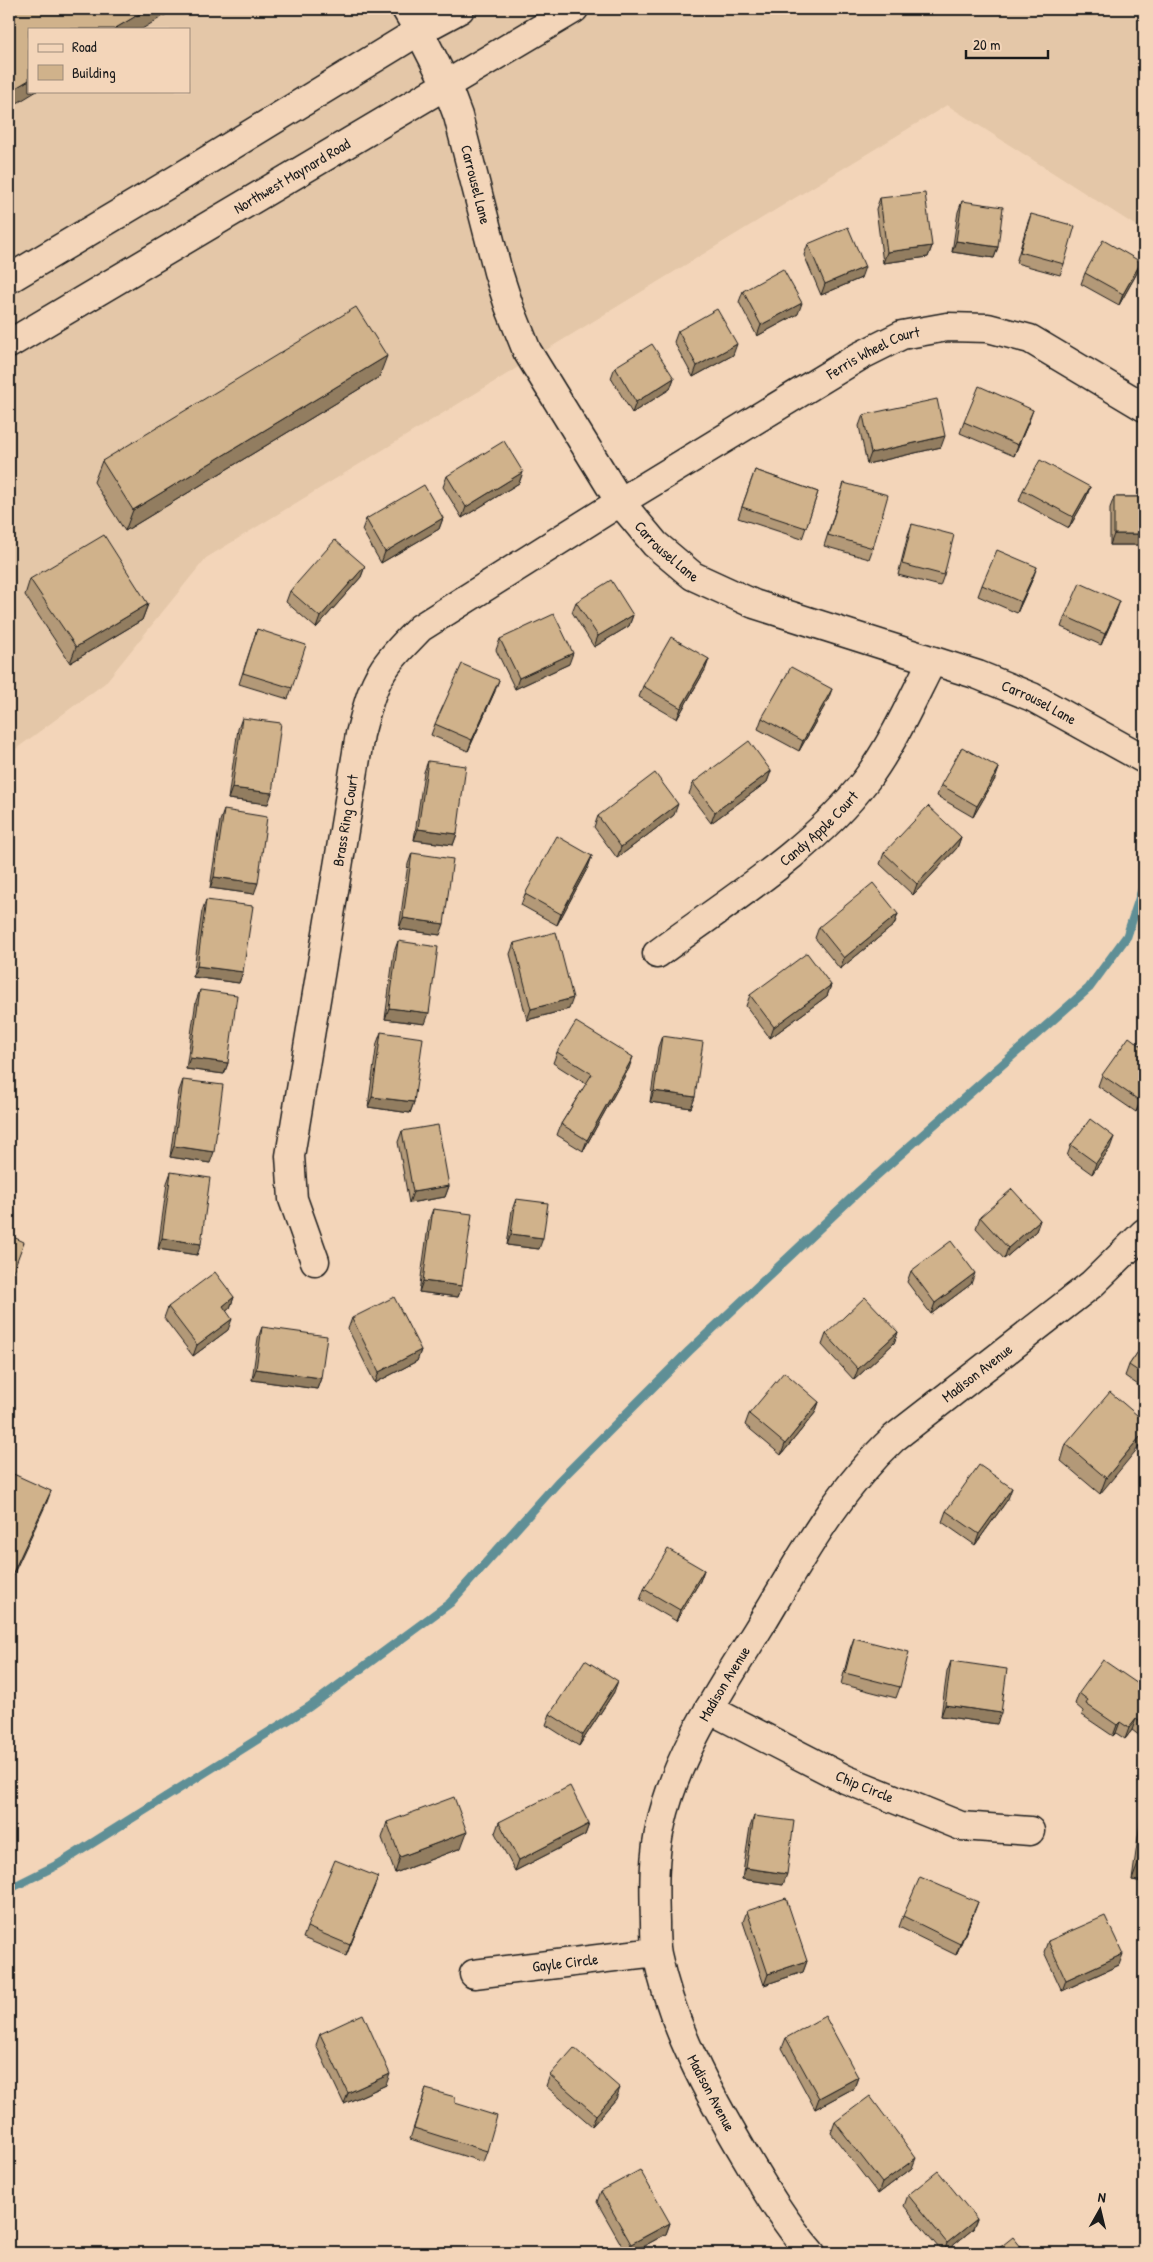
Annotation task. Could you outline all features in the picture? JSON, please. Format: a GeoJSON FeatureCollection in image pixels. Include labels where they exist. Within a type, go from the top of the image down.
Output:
{"type":"FeatureCollection","features":[{"type":"Feature","properties":{"kind":"street"},"geometry":{"type":"LineString","coordinates":[[9,278],[177,179],[413,20],[460,9]]}},
{"type":"Feature","properties":{"kind":"street","name":"Northwest Maynard Road"},"geometry":{"type":"LineString","coordinates":[[9,344],[574,9]]}},
{"type":"Feature","properties":{"kind":"street","name":"Carrousel Lane"},"geometry":{"type":"LineString","coordinates":[[413,20],[446,84],[458,116],[498,272],[524,342],[620,502],[655,544],[693,576],[754,604],[978,676],[1032,697],[1144,759]]}},
{"type":"Feature","properties":{"kind":"street","name":"Ferris Wheel Court"},"geometry":{"type":"LineString","coordinates":[[620,502],[860,356],[902,335],[947,327],[988,328],[1030,339],[1144,407]]}},
{"type":"Feature","properties":{"kind":"street","name":"Brass Ring Court"},"geometry":{"type":"LineString","coordinates":[[315,1261],[293,1199],[290,1156],[360,734],[371,694],[382,672],[397,651],[420,628],[620,502]]}},
{"type":"Feature","properties":{"kind":"street","name":"Candy Apple Court"},"geometry":{"type":"LineString","coordinates":[[658,954],[785,860],[837,815],[867,779],[891,740],[932,661]]}},
{"type":"Feature","properties":{"kind":"street","name":"Madison Avenue"},"geometry":{"type":"LineString","coordinates":[[811,2253],[789,2228],[730,2131],[702,2079],[677,2026],[656,1952],[654,1888],[661,1824],[680,1765],[709,1709],[806,1548],[843,1493],[868,1462],[894,1438],[1092,1284],[1144,1233]]}},
{"type":"Feature","properties":{"kind":"street","name":"Chip Circle"},"geometry":{"type":"LineString","coordinates":[[709,1709],[845,1779],[960,1826],[1030,1831]]}},
{"type":"Feature","properties":{"kind":"street","name":"Gayle Circle"},"geometry":{"type":"LineString","coordinates":[[474,1974],[656,1952]]}},
{"type":"Feature","properties":{"kind":"shaded area"},"geometry":{"type":"Polygon","coordinates":[[[9,9],[1144,9],[1144,231],[947,105],[206,558],[105,683],[9,754],[9,9]]]}},
{"type":"Feature","properties":{"kind":"building"},"geometry":{"type":"Polygon","coordinates":[[[9,9],[148,9],[116,28],[28,28],[28,81],[9,92],[9,9]]]}},
{"type":"Feature","properties":{"kind":"building"},"geometry":{"type":"Polygon","coordinates":[[[925,193],[932,246],[887,252],[880,198],[925,193]]]}},
{"type":"Feature","properties":{"kind":"building"},"geometry":{"type":"Polygon","coordinates":[[[962,201],[1003,207],[998,247],[956,241],[962,201]]]}},
{"type":"Feature","properties":{"kind":"building"},"geometry":{"type":"Polygon","coordinates":[[[1031,214],[1075,226],[1064,264],[1020,252],[1031,214]]]}},
{"type":"Feature","properties":{"kind":"building"},"geometry":{"type":"Polygon","coordinates":[[[848,227],[865,267],[825,284],[808,244],[848,227]]]}},
{"type":"Feature","properties":{"kind":"building"},"geometry":{"type":"Polygon","coordinates":[[[1103,240],[1141,262],[1123,294],[1085,273],[1103,240]]]}},
{"type":"Feature","properties":{"kind":"building"},"geometry":{"type":"Polygon","coordinates":[[[783,269],[802,303],[761,325],[743,291],[783,269]]]}},
{"type":"Feature","properties":{"kind":"building"},"geometry":{"type":"Polygon","coordinates":[[[356,307],[387,356],[133,510],[102,461],[356,307]]]}},
{"type":"Feature","properties":{"kind":"building"},"geometry":{"type":"Polygon","coordinates":[[[717,309],[737,344],[697,366],[678,331],[717,309]]]}},
{"type":"Feature","properties":{"kind":"building"},"geometry":{"type":"Polygon","coordinates":[[[652,344],[674,378],[636,402],[615,367],[652,344]]]}},
{"type":"Feature","properties":{"kind":"building"},"geometry":{"type":"Polygon","coordinates":[[[979,386],[1033,410],[1018,445],[964,422],[979,386]]]}},
{"type":"Feature","properties":{"kind":"building"},"geometry":{"type":"Polygon","coordinates":[[[937,399],[945,436],[871,453],[863,415],[937,399]]]}},
{"type":"Feature","properties":{"kind":"building"},"geometry":{"type":"Polygon","coordinates":[[[504,441],[523,472],[466,507],[447,476],[504,441]]]}},
{"type":"Feature","properties":{"kind":"building"},"geometry":{"type":"Polygon","coordinates":[[[1040,460],[1090,487],[1073,517],[1023,490],[1040,460]]]}},
{"type":"Feature","properties":{"kind":"building"},"geometry":{"type":"Polygon","coordinates":[[[755,470],[818,492],[806,528],[742,507],[755,470]]]}},
{"type":"Feature","properties":{"kind":"building"},"geometry":{"type":"Polygon","coordinates":[[[844,483],[888,495],[873,548],[828,535],[844,483]]]}},
{"type":"Feature","properties":{"kind":"building"},"geometry":{"type":"Polygon","coordinates":[[[424,485],[443,518],[385,552],[366,519],[424,485]]]}},
{"type":"Feature","properties":{"kind":"building"},"geometry":{"type":"Polygon","coordinates":[[[1114,497],[1144,497],[1144,534],[1114,534],[1114,497]]]}},
{"type":"Feature","properties":{"kind":"building"},"geometry":{"type":"Polygon","coordinates":[[[912,524],[954,535],[944,575],[902,564],[912,524]]]}},
{"type":"Feature","properties":{"kind":"building"},"geometry":{"type":"Polygon","coordinates":[[[104,535],[148,604],[76,647],[30,579],[104,535]]]}},
{"type":"Feature","properties":{"kind":"building"},"geometry":{"type":"Polygon","coordinates":[[[335,540],[365,566],[320,617],[290,591],[335,540]]]}},
{"type":"Feature","properties":{"kind":"building"},"geometry":{"type":"Polygon","coordinates":[[[997,550],[1037,567],[1021,602],[982,585],[997,550]]]}},
{"type":"Feature","properties":{"kind":"building"},"geometry":{"type":"Polygon","coordinates":[[[611,580],[633,615],[598,636],[576,602],[611,580]]]}},
{"type":"Feature","properties":{"kind":"building"},"geometry":{"type":"Polygon","coordinates":[[[1080,583],[1120,601],[1105,634],[1065,616],[1080,583]]]}},
{"type":"Feature","properties":{"kind":"building"},"geometry":{"type":"Polygon","coordinates":[[[554,614],[573,653],[519,678],[500,639],[554,614]]]}},
{"type":"Feature","properties":{"kind":"building"},"geometry":{"type":"Polygon","coordinates":[[[257,629],[306,645],[292,688],[243,673],[257,629]]]}},
{"type":"Feature","properties":{"kind":"building"},"geometry":{"type":"Polygon","coordinates":[[[671,637],[709,659],[681,708],[643,686],[671,637]]]}},
{"type":"Feature","properties":{"kind":"building"},"geometry":{"type":"Polygon","coordinates":[[[462,664],[499,680],[472,740],[435,724],[462,664]]]}},
{"type":"Feature","properties":{"kind":"building"},"geometry":{"type":"Polygon","coordinates":[[[791,667],[832,689],[803,741],[762,718],[791,667]]]}},
{"type":"Feature","properties":{"kind":"building"},"geometry":{"type":"Polygon","coordinates":[[[242,718],[281,723],[272,793],[232,788],[242,718]]]}},
{"type":"Feature","properties":{"kind":"building"},"geometry":{"type":"Polygon","coordinates":[[[749,741],[771,771],[715,812],[693,783],[749,741]]]}},
{"type":"Feature","properties":{"kind":"building"},"geometry":{"type":"Polygon","coordinates":[[[962,747],[999,768],[977,806],[941,785],[962,747]]]}},
{"type":"Feature","properties":{"kind":"building"},"geometry":{"type":"Polygon","coordinates":[[[428,761],[466,766],[457,834],[418,829],[428,761]]]}},
{"type":"Feature","properties":{"kind":"building"},"geometry":{"type":"Polygon","coordinates":[[[655,773],[678,804],[621,847],[598,816],[655,773]]]}},
{"type":"Feature","properties":{"kind":"building"},"geometry":{"type":"Polygon","coordinates":[[[928,806],[961,837],[917,884],[884,853],[928,806]]]}},
{"type":"Feature","properties":{"kind":"building"},"geometry":{"type":"Polygon","coordinates":[[[224,810],[267,817],[258,883],[214,877],[224,810]]]}},
{"type":"Feature","properties":{"kind":"building"},"geometry":{"type":"Polygon","coordinates":[[[557,836],[592,856],[561,914],[525,894],[557,836]]]}},
{"type":"Feature","properties":{"kind":"building"},"geometry":{"type":"Polygon","coordinates":[[[412,853],[453,859],[444,924],[403,918],[412,853]]]}},
{"type":"Feature","properties":{"kind":"building"},"geometry":{"type":"Polygon","coordinates":[[[873,883],[898,914],[844,958],[819,927],[873,883]]]}},
{"type":"Feature","properties":{"kind":"building"},"geometry":{"type":"Polygon","coordinates":[[[206,900],[253,906],[243,972],[197,966],[206,900]]]}},
{"type":"Feature","properties":{"kind":"building"},"geometry":{"type":"Polygon","coordinates":[[[556,932],[573,998],[531,1009],[514,943],[556,932]]]}},
{"type":"Feature","properties":{"kind":"building"},"geometry":{"type":"Polygon","coordinates":[[[398,941],[438,947],[429,1013],[389,1008],[398,941]]]}},
{"type":"Feature","properties":{"kind":"building"},"geometry":{"type":"Polygon","coordinates":[[[807,953],[831,985],[774,1027],[750,995],[807,953]]]}},
{"type":"Feature","properties":{"kind":"building"},"geometry":{"type":"Polygon","coordinates":[[[200,990],[237,995],[228,1063],[190,1058],[200,990]]]}},
{"type":"Feature","properties":{"kind":"building"},"geometry":{"type":"Polygon","coordinates":[[[576,1022],[633,1057],[587,1140],[561,1124],[592,1074],[557,1052],[576,1022]]]}},
{"type":"Feature","properties":{"kind":"building"},"geometry":{"type":"Polygon","coordinates":[[[381,1032],[423,1038],[414,1102],[372,1097],[381,1032]]]}},
{"type":"Feature","properties":{"kind":"building"},"geometry":{"type":"Polygon","coordinates":[[[662,1036],[703,1042],[695,1097],[654,1091],[662,1036]]]}},
{"type":"Feature","properties":{"kind":"building"},"geometry":{"type":"Polygon","coordinates":[[[1129,1037],[1144,1048],[1144,1095],[1140,1101],[1102,1075],[1129,1037]]]}},
{"type":"Feature","properties":{"kind":"building"},"geometry":{"type":"Polygon","coordinates":[[[183,1080],[223,1085],[214,1152],[174,1146],[183,1080]]]}},
{"type":"Feature","properties":{"kind":"building"},"geometry":{"type":"Polygon","coordinates":[[[1090,1119],[1114,1137],[1096,1163],[1071,1145],[1090,1119]]]}},
{"type":"Feature","properties":{"kind":"building"},"geometry":{"type":"Polygon","coordinates":[[[438,1125],[449,1186],[413,1192],[402,1131],[438,1125]]]}},
{"type":"Feature","properties":{"kind":"building"},"geometry":{"type":"Polygon","coordinates":[[[171,1172],[210,1178],[201,1244],[162,1238],[171,1172]]]}},
{"type":"Feature","properties":{"kind":"building"},"geometry":{"type":"Polygon","coordinates":[[[1012,1189],[1040,1220],[1008,1248],[980,1217],[1012,1189]]]}},
{"type":"Feature","properties":{"kind":"building"},"geometry":{"type":"Polygon","coordinates":[[[516,1199],[548,1203],[543,1238],[511,1234],[516,1199]]]}},
{"type":"Feature","properties":{"kind":"building"},"geometry":{"type":"Polygon","coordinates":[[[433,1209],[472,1214],[462,1286],[423,1281],[433,1209]]]}},
{"type":"Feature","properties":{"kind":"building"},"geometry":{"type":"Polygon","coordinates":[[[9,1235],[24,1242],[9,1282],[9,1235]]]}},
{"type":"Feature","properties":{"kind":"building"},"geometry":{"type":"Polygon","coordinates":[[[951,1241],[975,1273],[935,1303],[911,1271],[951,1241]]]}},
{"type":"Feature","properties":{"kind":"building"},"geometry":{"type":"Polygon","coordinates":[[[215,1272],[234,1297],[223,1306],[232,1319],[197,1345],[168,1307],[215,1272]]]}},
{"type":"Feature","properties":{"kind":"building"},"geometry":{"type":"Polygon","coordinates":[[[394,1297],[421,1350],[379,1372],[352,1318],[394,1297]]]}},
{"type":"Feature","properties":{"kind":"building"},"geometry":{"type":"Polygon","coordinates":[[[865,1297],[898,1332],[858,1369],[826,1334],[865,1297]]]}},
{"type":"Feature","properties":{"kind":"building"},"geometry":{"type":"Polygon","coordinates":[[[262,1327],[327,1336],[321,1378],[256,1369],[262,1327]]]}},
{"type":"Feature","properties":{"kind":"building"},"geometry":{"type":"Polygon","coordinates":[[[1144,1343],[1144,1375],[1129,1365],[1144,1343]]]}},
{"type":"Feature","properties":{"kind":"building"},"geometry":{"type":"Polygon","coordinates":[[[784,1372],[819,1402],[785,1444],[749,1414],[784,1372]]]}},
{"type":"Feature","properties":{"kind":"building"},"geometry":{"type":"Polygon","coordinates":[[[1110,1392],[1144,1421],[1144,1432],[1106,1478],[1066,1444],[1110,1392]]]}},
{"type":"Feature","properties":{"kind":"building"},"geometry":{"type":"Polygon","coordinates":[[[979,1465],[1012,1488],[979,1534],[946,1511],[979,1465]]]}},
{"type":"Feature","properties":{"kind":"building"},"geometry":{"type":"Polygon","coordinates":[[[9,1472],[51,1491],[9,1581],[9,1472]]]}},
{"type":"Feature","properties":{"kind":"building"},"geometry":{"type":"Polygon","coordinates":[[[668,1549],[704,1570],[680,1610],[644,1589],[668,1549]]]}},
{"type":"Feature","properties":{"kind":"building"},"geometry":{"type":"Polygon","coordinates":[[[854,1638],[909,1652],[900,1687],[845,1673],[854,1638]]]}},
{"type":"Feature","properties":{"kind":"building"},"geometry":{"type":"Polygon","coordinates":[[[585,1660],[618,1681],[583,1735],[550,1714],[585,1660]]]}},
{"type":"Feature","properties":{"kind":"building"},"geometry":{"type":"Polygon","coordinates":[[[1103,1660],[1144,1688],[1144,1725],[1136,1719],[1129,1728],[1120,1722],[1117,1725],[1086,1704],[1088,1700],[1079,1693],[1103,1660]]]}},
{"type":"Feature","properties":{"kind":"building"},"geometry":{"type":"Polygon","coordinates":[[[951,1661],[1007,1669],[1001,1713],[945,1705],[951,1661]]]}},
{"type":"Feature","properties":{"kind":"building"},"geometry":{"type":"Polygon","coordinates":[[[570,1786],[589,1824],[519,1860],[499,1822],[570,1786]]]}},
{"type":"Feature","properties":{"kind":"building"},"geometry":{"type":"Polygon","coordinates":[[[454,1797],[467,1832],[400,1857],[387,1822],[454,1797]]]}},
{"type":"Feature","properties":{"kind":"building"},"geometry":{"type":"Polygon","coordinates":[[[754,1816],[794,1821],[787,1874],[746,1868],[754,1816]]]}},
{"type":"Feature","properties":{"kind":"building"},"geometry":{"type":"Polygon","coordinates":[[[1144,1821],[1144,1865],[1138,1864],[1144,1821]]]}},
{"type":"Feature","properties":{"kind":"building"},"geometry":{"type":"Polygon","coordinates":[[[335,1860],[378,1877],[350,1945],[307,1927],[335,1860]]]}},
{"type":"Feature","properties":{"kind":"building"},"geometry":{"type":"Polygon","coordinates":[[[920,1877],[978,1902],[960,1944],[903,1916],[920,1877]]]}},
{"type":"Feature","properties":{"kind":"building"},"geometry":{"type":"Polygon","coordinates":[[[786,1898],[807,1961],[768,1974],[747,1911],[786,1898]]]}},
{"type":"Feature","properties":{"kind":"building"},"geometry":{"type":"Polygon","coordinates":[[[1105,1916],[1123,1954],[1066,1980],[1048,1941],[1105,1916]]]}},
{"type":"Feature","properties":{"kind":"building"},"geometry":{"type":"Polygon","coordinates":[[[363,2014],[390,2074],[348,2093],[320,2034],[363,2014]]]}},
{"type":"Feature","properties":{"kind":"building"},"geometry":{"type":"Polygon","coordinates":[[[825,2016],[858,2077],[819,2098],[786,2038],[825,2016]]]}},
{"type":"Feature","properties":{"kind":"building"},"geometry":{"type":"Polygon","coordinates":[[[574,2048],[620,2088],[596,2115],[550,2075],[574,2048]]]}},
{"type":"Feature","properties":{"kind":"building"},"geometry":{"type":"Polygon","coordinates":[[[426,2089],[455,2097],[455,2103],[497,2116],[487,2151],[414,2128],[426,2089]]]}},
{"type":"Feature","properties":{"kind":"building"},"geometry":{"type":"Polygon","coordinates":[[[870,2096],[916,2158],[882,2183],[835,2122],[870,2096]]]}},
{"type":"Feature","properties":{"kind":"building"},"geometry":{"type":"Polygon","coordinates":[[[640,2170],[670,2223],[631,2244],[601,2191],[640,2170]]]}},
{"type":"Feature","properties":{"kind":"building"},"geometry":{"type":"Polygon","coordinates":[[[938,2171],[977,2219],[947,2243],[908,2195],[938,2171]]]}},
{"type":"Feature","properties":{"kind":"building"},"geometry":{"type":"Polygon","coordinates":[[[1013,2237],[1026,2253],[993,2253],[1013,2237]]]}},
{"type":"Feature","properties":{"kind":"waterway"},"geometry":{"type":"LineString","coordinates":[[9,1889],[59,1864],[309,1707],[450,1603],[558,1482],[689,1351],[859,1191],[1089,988],[1127,936],[1144,884]]}}]}
